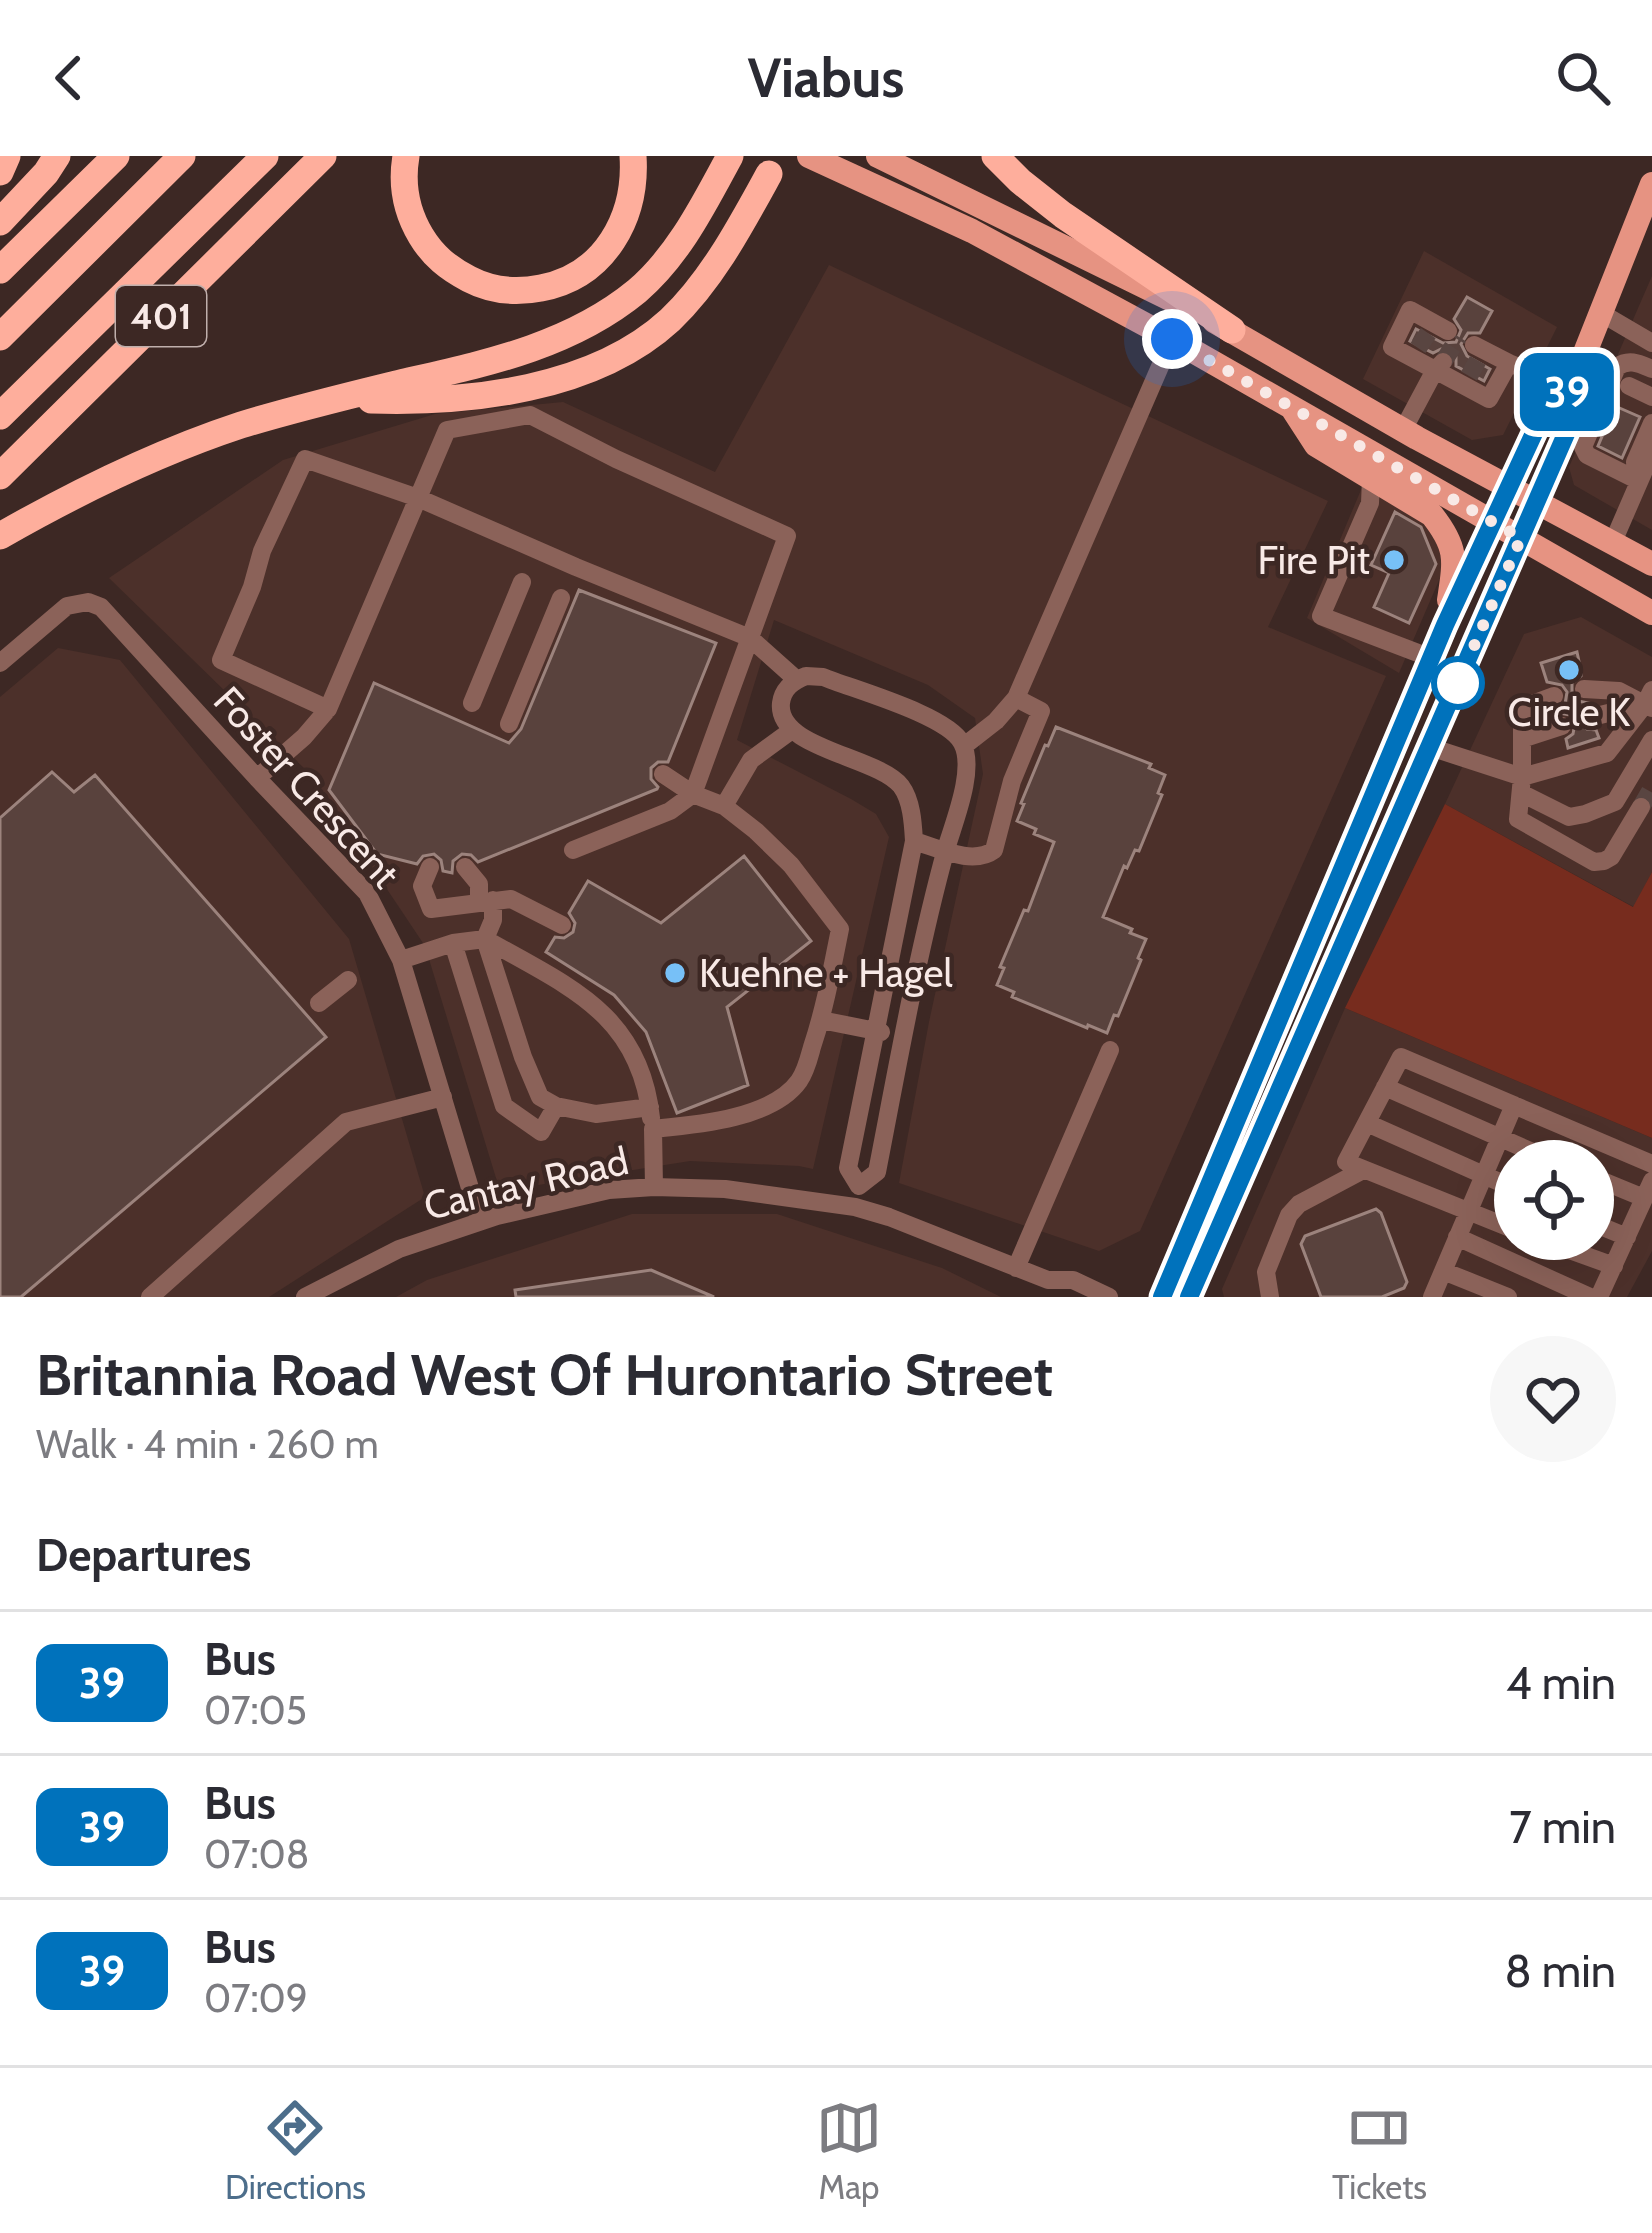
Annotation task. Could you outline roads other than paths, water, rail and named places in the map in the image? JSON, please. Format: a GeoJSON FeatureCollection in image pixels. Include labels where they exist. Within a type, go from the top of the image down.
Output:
{"type":"FeatureCollection","features":[{"type":"Feature","properties":{"kind":"highway"},"geometry":{"type":"LineString","coordinates":[[0,172],[7,156]]}},
{"type":"Feature","properties":{"kind":"highway"},"geometry":{"type":"LineString","coordinates":[[0,222],[57,156]]}},
{"type":"Feature","properties":{"kind":"highway"},"geometry":{"type":"LineString","coordinates":[[0,270],[116,156]]}},
{"type":"Feature","properties":{"kind":"highway","name":"401"},"geometry":{"type":"LineString","coordinates":[[0,337],[182,156]]}},
{"type":"Feature","properties":{"kind":"highway","name":"401"},"geometry":{"type":"LineString","coordinates":[[0,416],[265,156]]}},
{"type":"Feature","properties":{"kind":"highway","name":"401"},"geometry":{"type":"LineString","coordinates":[[0,476],[322,156]]}},
{"type":"Feature","properties":{"kind":"highway"},"geometry":{"type":"LineString","coordinates":[[406,156],[406,205],[431,253],[475,283],[500,291],[527,291],[557,285],[600,257],[630,206],[632,156]]}},
{"type":"Feature","properties":{"kind":"highway"},"geometry":{"type":"LineString","coordinates":[[0,536],[104,480],[242,425],[479,365],[544,345],[598,318],[669,260],[730,156]]}},
{"type":"Feature","properties":{"kind":"highway"},"geometry":{"type":"LineString","coordinates":[[995,156],[1064,214],[1232,329]]}},
{"type":"Feature","properties":{"kind":"highway"},"geometry":{"type":"LineString","coordinates":[[337,399],[425,402],[483,394],[544,383],[625,354],[688,300],[735,237],[769,174]]}},
{"type":"Feature","properties":{"kind":"main road"},"geometry":{"type":"LineString","coordinates":[[809,156],[972,231],[1291,406],[1529,520],[1613,542],[1652,564]]}},
{"type":"Feature","properties":{"kind":"main road"},"geometry":{"type":"LineString","coordinates":[[878,156],[1232,329],[1403,430],[1652,613]]}},
{"type":"Feature","properties":{"kind":"main road"},"geometry":{"type":"LineString","coordinates":[[1189,1297],[1569,427],[1571,388],[1646,213],[1652,184]]}},
{"type":"Feature","properties":{"kind":"main road"},"geometry":{"type":"LineString","coordinates":[[1162,1297],[1431,658],[1541,418],[1571,388]]}},
{"type":"Feature","properties":{"kind":"main road"},"geometry":{"type":"LineString","coordinates":[[1291,406],[1316,445],[1377,490],[1432,514],[1454,552],[1446,625]]}},
{"type":"Feature","properties":{"kind":"street"},"geometry":{"type":"LineString","coordinates":[[1601,313],[1652,343]]}},
{"type":"Feature","properties":{"kind":"street"},"geometry":{"type":"LineString","coordinates":[[964,746],[1016,698],[1172,339]]}},
{"type":"Feature","properties":{"kind":"street"},"geometry":{"type":"LineString","coordinates":[[1428,339],[1439,366]]}},
{"type":"Feature","properties":{"kind":"street"},"geometry":{"type":"LineString","coordinates":[[1644,479],[1588,455],[1583,447],[1617,367],[1633,362],[1652,369]]}},
{"type":"Feature","properties":{"kind":"street"},"geometry":{"type":"LineString","coordinates":[[1474,363],[1490,399],[1509,363]]}},
{"type":"Feature","properties":{"kind":"street"},"geometry":{"type":"LineString","coordinates":[[1439,366],[1509,363],[1571,388]]}},
{"type":"Feature","properties":{"kind":"street"},"geometry":{"type":"LineString","coordinates":[[1403,430],[1439,366]]}},
{"type":"Feature","properties":{"kind":"street"},"geometry":{"type":"LineString","coordinates":[[1629,386],[1652,398]]}},
{"type":"Feature","properties":{"kind":"street"},"geometry":{"type":"LineString","coordinates":[[257,778],[328,709],[447,430],[530,415],[788,536],[693,794],[670,811],[573,850]]}},
{"type":"Feature","properties":{"kind":"street"},"geometry":{"type":"LineString","coordinates":[[1644,479],[1635,463],[1652,423]]}},
{"type":"Feature","properties":{"kind":"street"},"geometry":{"type":"LineString","coordinates":[[1613,542],[1652,452]]}},
{"type":"Feature","properties":{"kind":"street"},"geometry":{"type":"LineString","coordinates":[[328,709],[221,660],[262,551],[305,459],[418,498],[751,638],[797,680]]}},
{"type":"Feature","properties":{"kind":"street"},"geometry":{"type":"LineString","coordinates":[[1377,490],[1321,616],[1431,658]]}},
{"type":"Feature","properties":{"kind":"street"},"geometry":{"type":"LineString","coordinates":[[472,704],[522,582]]}},
{"type":"Feature","properties":{"kind":"street"},"geometry":{"type":"LineString","coordinates":[[509,724],[561,598]]}},
{"type":"Feature","properties":{"kind":"street","name":"Foster Crescent"},"geometry":{"type":"LineString","coordinates":[[0,663],[61,610],[81,602],[107,611],[367,893],[401,961],[480,1221]]}},
{"type":"Feature","properties":{"kind":"street"},"geometry":{"type":"LineString","coordinates":[[855,1207],[859,1186],[877,1172],[967,764],[964,746],[948,728],[824,677],[806,676],[782,696],[783,717],[792,730],[822,747],[896,781],[908,800],[914,842],[848,1168],[859,1186]]}},
{"type":"Feature","properties":{"kind":"street"},"geometry":{"type":"LineString","coordinates":[[1584,688],[1619,691],[1650,701]]}},
{"type":"Feature","properties":{"kind":"street"},"geometry":{"type":"LineString","coordinates":[[1554,696],[1527,706],[1522,717],[1518,819],[1594,862],[1604,862],[1641,807]]}},
{"type":"Feature","properties":{"kind":"street"},"geometry":{"type":"LineString","coordinates":[[914,842],[982,858],[998,844],[1012,781],[1042,712],[1016,698]]}},
{"type":"Feature","properties":{"kind":"street"},"geometry":{"type":"LineString","coordinates":[[1522,785],[1607,753],[1650,701]]}},
{"type":"Feature","properties":{"kind":"street"},"geometry":{"type":"LineString","coordinates":[[1592,717],[1650,701]]}},
{"type":"Feature","properties":{"kind":"street"},"geometry":{"type":"LineString","coordinates":[[1522,739],[1562,726]]}},
{"type":"Feature","properties":{"kind":"street"},"geometry":{"type":"LineString","coordinates":[[724,806],[751,760],[792,730]]}},
{"type":"Feature","properties":{"kind":"street"},"geometry":{"type":"LineString","coordinates":[[1430,747],[1522,785],[1569,817],[1615,802],[1652,740]]}},
{"type":"Feature","properties":{"kind":"street"},"geometry":{"type":"LineString","coordinates":[[652,1129],[720,1122],[785,1096],[801,1078],[821,1020],[840,929],[791,866],[756,831],[724,806],[693,794],[663,774]]}},
{"type":"Feature","properties":{"kind":"street"},"geometry":{"type":"LineString","coordinates":[[1615,802],[1629,827]]}},
{"type":"Feature","properties":{"kind":"street"},"geometry":{"type":"LineString","coordinates":[[430,867],[422,886],[431,908],[511,898],[562,925]]}},
{"type":"Feature","properties":{"kind":"street"},"geometry":{"type":"LineString","coordinates":[[466,867],[494,920],[485,938],[540,1096],[556,1106],[596,1114],[650,1107]]}},
{"type":"Feature","properties":{"kind":"street"},"geometry":{"type":"LineString","coordinates":[[401,961],[485,938],[596,1007],[630,1046],[642,1073],[650,1107],[654,1187]]}},
{"type":"Feature","properties":{"kind":"street"},"geometry":{"type":"LineString","coordinates":[[453,944],[504,1106],[542,1132],[556,1106]]}},
{"type":"Feature","properties":{"kind":"street"},"geometry":{"type":"LineString","coordinates":[[319,1003],[348,980]]}},
{"type":"Feature","properties":{"kind":"street"},"geometry":{"type":"LineString","coordinates":[[821,1020],[903,1038]]}},
{"type":"Feature","properties":{"kind":"street"},"geometry":{"type":"LineString","coordinates":[[1016,1268],[1110,1050]]}},
{"type":"Feature","properties":{"kind":"street"},"geometry":{"type":"LineString","coordinates":[[1494,1223],[1346,1162],[1401,1057],[1652,1164]]}},
{"type":"Feature","properties":{"kind":"street"},"geometry":{"type":"LineString","coordinates":[[1385,1087],[1499,1139]]}},
{"type":"Feature","properties":{"kind":"street"},"geometry":{"type":"LineString","coordinates":[[151,1297],[346,1122],[443,1097]]}},
{"type":"Feature","properties":{"kind":"street"},"geometry":{"type":"LineString","coordinates":[[1432,1297],[1514,1106]]}},
{"type":"Feature","properties":{"kind":"street"},"geometry":{"type":"LineString","coordinates":[[1367,1123],[1494,1180]]}},
{"type":"Feature","properties":{"kind":"street"},"geometry":{"type":"LineString","coordinates":[[1270,1297],[1266,1272],[1289,1215],[1298,1204],[1363,1169]]}},
{"type":"Feature","properties":{"kind":"street"},"geometry":{"type":"LineString","coordinates":[[1600,1297],[1648,1190],[1614,1182]]}},
{"type":"Feature","properties":{"kind":"street","name":"Cantay Road"},"geometry":{"type":"LineString","coordinates":[[305,1297],[398,1249],[480,1221],[609,1190],[654,1187],[725,1189],[855,1207],[1016,1268],[1054,1289],[1073,1280],[1109,1297]]}},
{"type":"Feature","properties":{"kind":"street"},"geometry":{"type":"LineString","coordinates":[[1614,1231],[1627,1237]]}},
{"type":"Feature","properties":{"kind":"street"},"geometry":{"type":"LineString","coordinates":[[1457,1237],[1590,1297]]}},
{"type":"Feature","properties":{"kind":"street"},"geometry":{"type":"LineString","coordinates":[[1597,1260],[1613,1266]]}},
{"type":"Feature","properties":{"kind":"street"},"geometry":{"type":"LineString","coordinates":[[1443,1270],[1508,1297]]}},
{"type":"Feature","properties":{"kind":"tunnel"},"geometry":{"type":"LineString","coordinates":[[1418,348],[1429,332]]}},
{"type":"Feature","properties":{"kind":"tunnel"},"geometry":{"type":"LineString","coordinates":[[1443,362],[1459,337]]}},
{"type":"Feature","properties":{"kind":"tunnel"},"geometry":{"type":"LineString","coordinates":[[1469,376],[1478,360]]}},
{"type":"Feature","properties":{"kind":"tunnel"},"geometry":{"type":"LineString","coordinates":[[1641,807],[1652,788]]}},
{"type":"Feature","properties":{"kind":"place","name":"Fire Pit"},"geometry":{"type":"Point","coordinates":[1394,560]}},
{"type":"Feature","properties":{"kind":"place","name":"Circle K"},"geometry":{"type":"Point","coordinates":[1569,670]}},
{"type":"Feature","properties":{"kind":"place","name":"Kuehne + Hagel"},"geometry":{"type":"Point","coordinates":[675,973]}}]}
